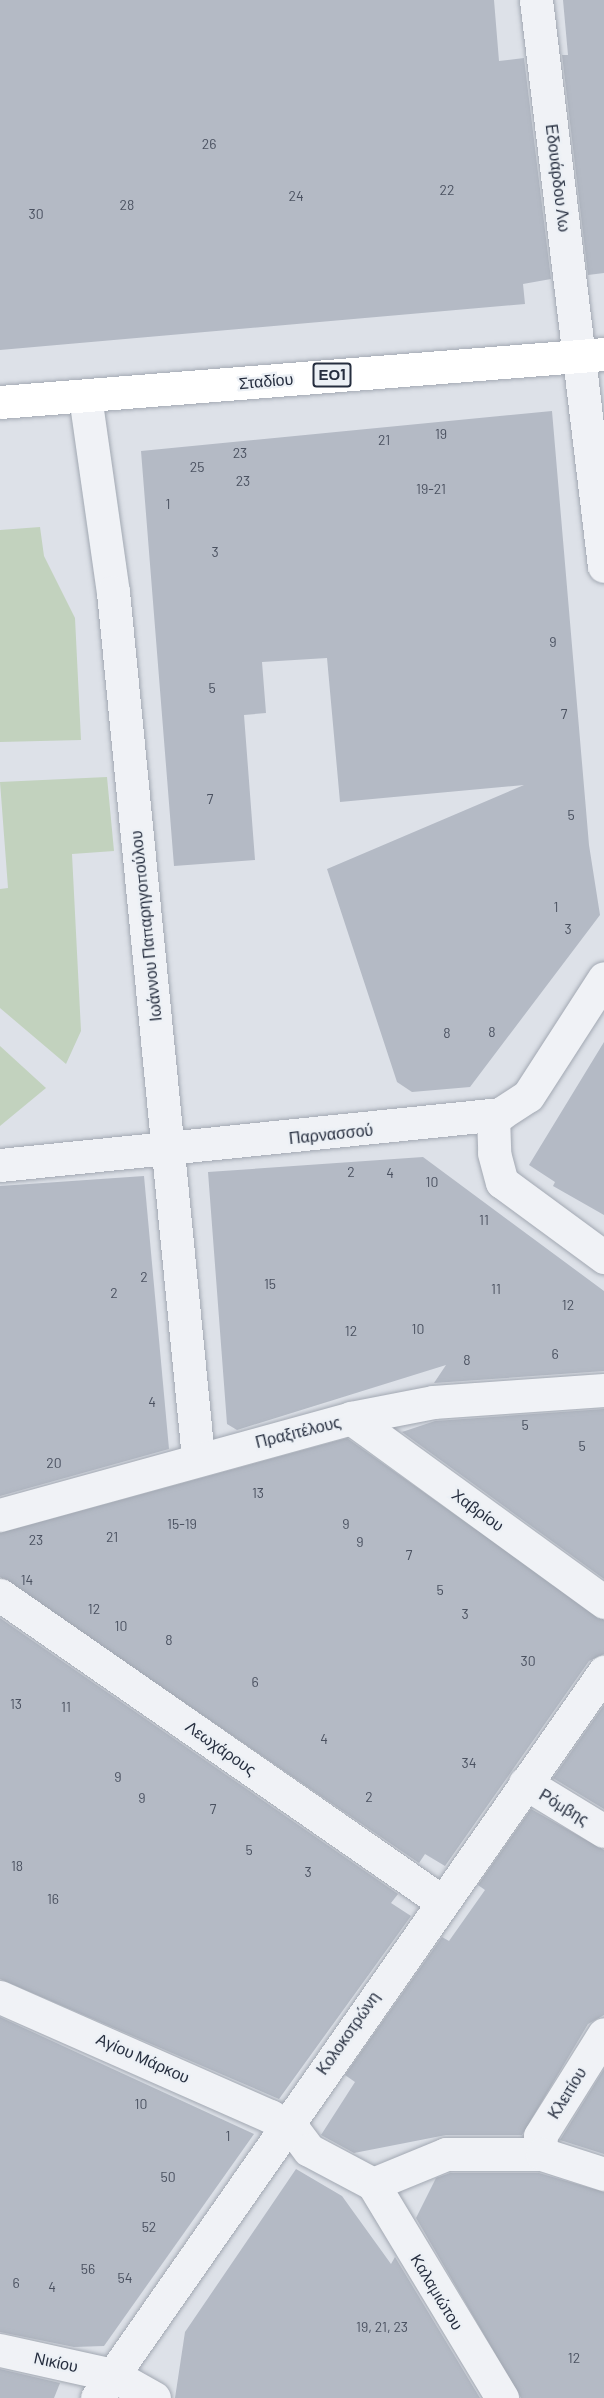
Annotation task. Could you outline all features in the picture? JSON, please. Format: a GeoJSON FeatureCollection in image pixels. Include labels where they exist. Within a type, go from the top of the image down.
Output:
{"type":"FeatureCollection","features":[{"type":"Feature","properties":{"kind":"main road","name":"Σταδίου"},"geometry":{"type":"LineString","coordinates":[[0,402],[592,355]]}},
{"type":"Feature","properties":{"kind":"street","name":"Εδουάρδου Λω"},"geometry":{"type":"LineString","coordinates":[[536,0],[592,355],[604,566]]}},
{"type":"Feature","properties":{"kind":"street","name":"Ιωάννου Παπαρηγοπούλου"},"geometry":{"type":"LineString","coordinates":[[85,396],[113,592],[198,1457]]}},
{"type":"Feature","properties":{"kind":"street"},"geometry":{"type":"LineString","coordinates":[[604,978],[528,1096],[493,1116],[494,1153],[502,1182],[604,1257]]}},
{"type":"Feature","properties":{"kind":"street","name":"Παρνασσού"},"geometry":{"type":"LineString","coordinates":[[0,1165],[168,1152],[493,1116]]}},
{"type":"Feature","properties":{"kind":"street","name":"Πραξιτέλους"},"geometry":{"type":"LineString","coordinates":[[0,1515],[198,1457],[351,1418],[434,1402],[604,1390]]}},
{"type":"Feature","properties":{"kind":"street","name":"Χαβρίου"},"geometry":{"type":"LineString","coordinates":[[351,1418],[604,1602]]}},
{"type":"Feature","properties":{"kind":"street","name":"Λεωχάρους"},"geometry":{"type":"LineString","coordinates":[[0,1595],[441,1901]]}},
{"type":"Feature","properties":{"kind":"street","name":"Κολοκοτρώνη"},"geometry":{"type":"LineString","coordinates":[[105,2386],[284,2124],[604,1672]]}},
{"type":"Feature","properties":{"kind":"street","name":"Ρόμβης"},"geometry":{"type":"LineString","coordinates":[[525,1783],[604,1831]]}},
{"type":"Feature","properties":{"kind":"street","name":"Αγίου Μάρκου"},"geometry":{"type":"LineString","coordinates":[[0,1996],[284,2124]]}},
{"type":"Feature","properties":{"kind":"street","name":"Κλειτίου"},"geometry":{"type":"LineString","coordinates":[[542,2154],[540,2136],[604,2034]]}},
{"type":"Feature","properties":{"kind":"street"},"geometry":{"type":"LineString","coordinates":[[284,2124],[309,2150],[373,2184],[446,2154],[542,2154],[604,2174]]}},
{"type":"Feature","properties":{"kind":"street","name":"Καλαμιώτου"},"geometry":{"type":"LineString","coordinates":[[373,2184],[502,2398]]}},
{"type":"Feature","properties":{"kind":"street","name":"Νικίου"},"geometry":{"type":"LineString","coordinates":[[0,2350],[105,2386],[154,2398]]}},
{"type":"Feature","properties":{"kind":"green space"},"geometry":{"type":"Polygon","coordinates":[[[40,527],[44,556],[75,618],[81,740],[0,742],[0,530],[40,527]]]}},
{"type":"Feature","properties":{"kind":"green space"},"geometry":{"type":"Polygon","coordinates":[[[107,777],[114,851],[72,854],[81,1031],[66,1064],[0,1008],[0,889],[8,888],[0,782],[107,777]]]}},
{"type":"Feature","properties":{"kind":"green space"},"geometry":{"type":"Polygon","coordinates":[[[0,1046],[46,1088],[0,1126],[0,1046]]]}},
{"type":"Feature","properties":{"kind":"building"},"geometry":{"type":"Polygon","coordinates":[[[0,0],[494,0],[499,61],[524,58],[551,279],[523,284],[525,304],[0,350],[0,0]]]}},
{"type":"Feature","properties":{"kind":"building"},"geometry":{"type":"Polygon","coordinates":[[[563,0],[604,0],[604,273],[588,275],[562,55],[568,55],[563,0]]]}},
{"type":"Feature","properties":{"kind":"building"},"geometry":{"type":"Polygon","coordinates":[[[552,411],[589,845],[600,915],[470,1087],[412,1092],[397,1082],[327,869],[524,785],[340,802],[327,658],[262,662],[266,713],[244,715],[255,860],[174,866],[141,451],[552,411]]]}},
{"type":"Feature","properties":{"kind":"building"},"geometry":{"type":"Polygon","coordinates":[[[604,1042],[604,1215],[553,1186],[555,1182],[529,1165],[604,1042]]]}},
{"type":"Feature","properties":{"kind":"building"},"geometry":{"type":"Polygon","coordinates":[[[423,1157],[604,1291],[604,1371],[434,1383],[446,1365],[237,1430],[227,1424],[208,1172],[423,1157]]]}},
{"type":"Feature","properties":{"kind":"building"},"geometry":{"type":"Polygon","coordinates":[[[144,1176],[169,1449],[0,1496],[0,1186],[144,1176]]]}},
{"type":"Feature","properties":{"kind":"building"},"geometry":{"type":"Polygon","coordinates":[[[604,1409],[604,1579],[402,1432],[435,1421],[604,1409]]]}},
{"type":"Feature","properties":{"kind":"building"},"geometry":{"type":"Polygon","coordinates":[[[347,1438],[604,1620],[604,1654],[589,1661],[445,1866],[425,1854],[419,1863],[0,1577],[0,1533],[347,1438]]]}},
{"type":"Feature","properties":{"kind":"building"},"geometry":{"type":"Polygon","coordinates":[[[0,1618],[398,1894],[391,1903],[411,1916],[279,2099],[0,1979],[0,1618]]]}},
{"type":"Feature","properties":{"kind":"building"},"geometry":{"type":"Polygon","coordinates":[[[604,1705],[604,1809],[553,1778],[604,1705]]]}},
{"type":"Feature","properties":{"kind":"building"},"geometry":{"type":"Polygon","coordinates":[[[531,1809],[604,1850],[604,2015],[588,2024],[522,2135],[446,2135],[354,2153],[321,2135],[355,2082],[345,2075],[442,1937],[449,1941],[485,1890],[478,1885],[531,1809]]]}},
{"type":"Feature","properties":{"kind":"building"},"geometry":{"type":"Polygon","coordinates":[[[0,2017],[254,2134],[104,2346],[74,2347],[0,2332],[0,2017]]]}},
{"type":"Feature","properties":{"kind":"building"},"geometry":{"type":"Polygon","coordinates":[[[604,2069],[604,2154],[560,2140],[604,2069]]]}},
{"type":"Feature","properties":{"kind":"building"},"geometry":{"type":"Polygon","coordinates":[[[296,2169],[342,2196],[391,2264],[395,2257],[480,2398],[175,2398],[185,2332],[296,2169]]]}},
{"type":"Feature","properties":{"kind":"building"},"geometry":{"type":"Polygon","coordinates":[[[450,2173],[539,2173],[604,2192],[604,2398],[521,2398],[416,2218],[436,2178],[450,2173]]]}},
{"type":"Feature","properties":{"kind":"building"},"geometry":{"type":"Polygon","coordinates":[[[0,2369],[60,2383],[54,2398],[0,2398],[0,2369]]]}}]}
